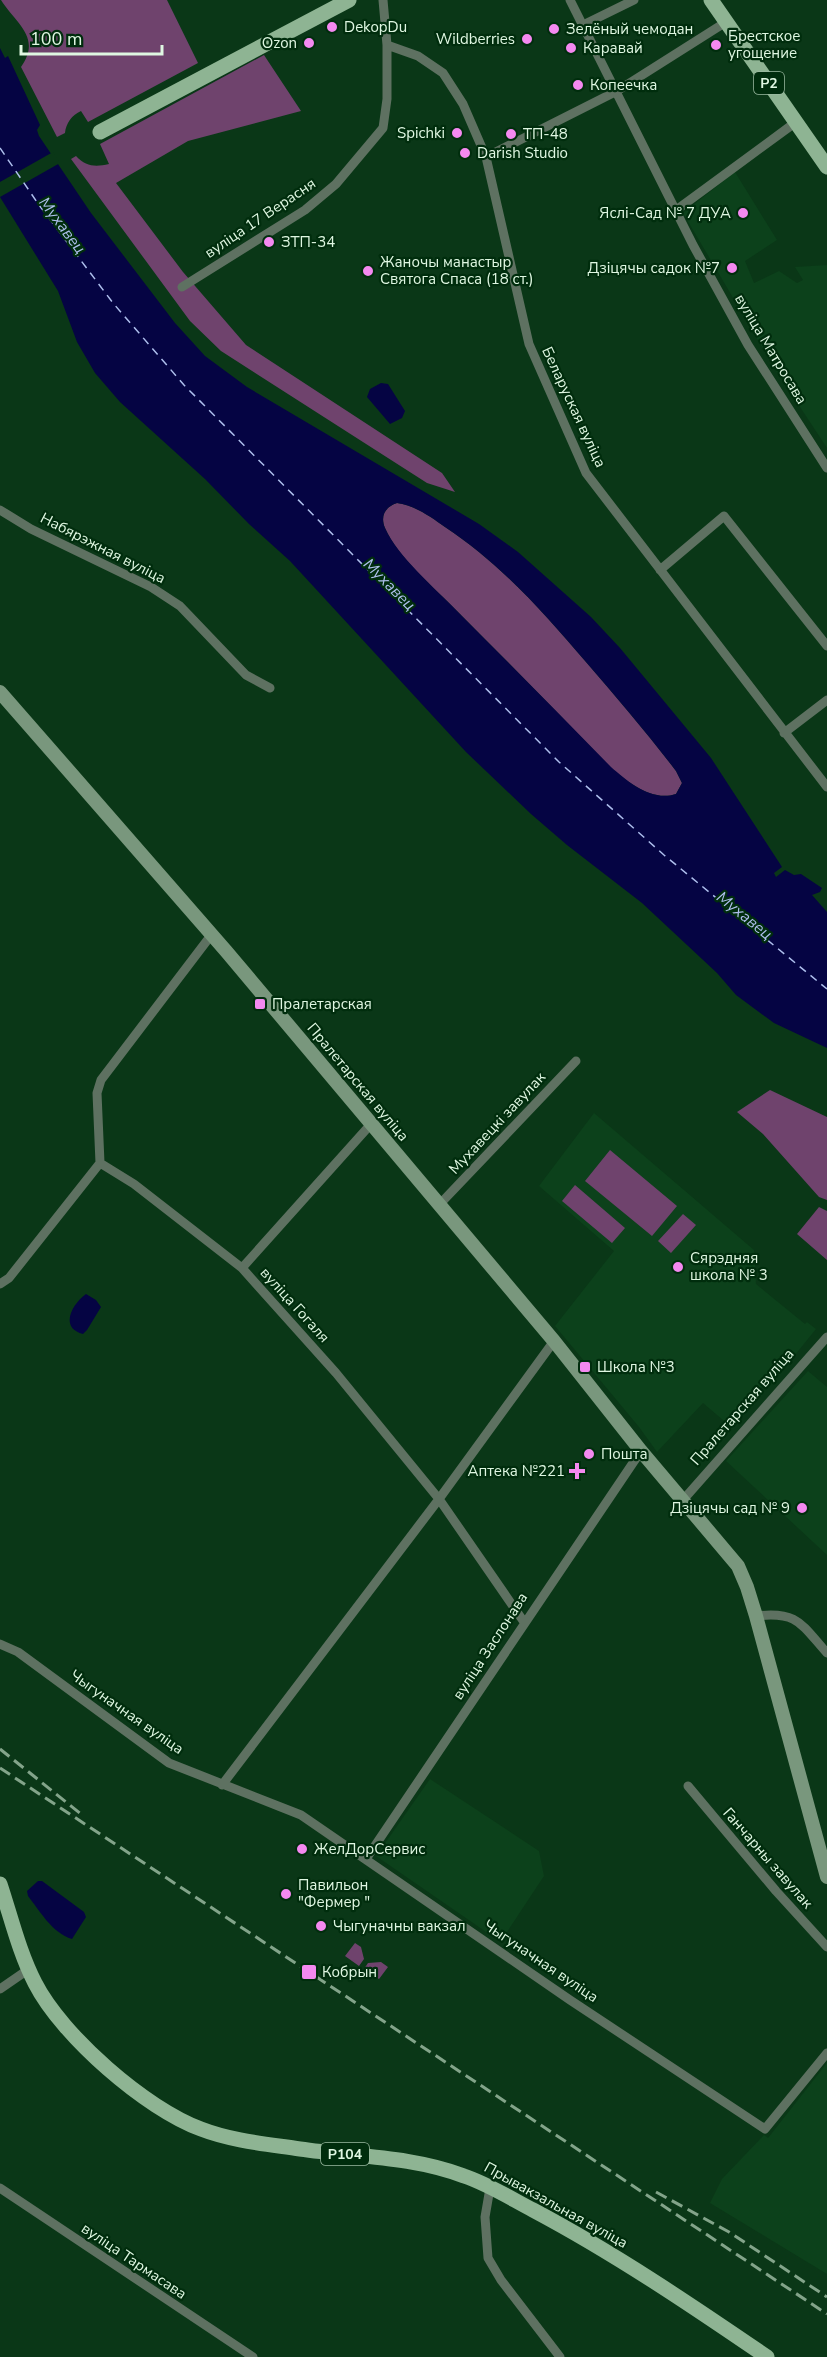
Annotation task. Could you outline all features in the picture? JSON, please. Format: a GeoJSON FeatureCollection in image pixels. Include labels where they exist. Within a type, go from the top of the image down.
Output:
{"type":"FeatureCollection","features":[{"type":"Feature","properties":{"kind":"main road"},"geometry":{"type":"LineString","coordinates":[[100,132],[349,0]]}},
{"type":"Feature","properties":{"kind":"main road","name":"Р2"},"geometry":{"type":"LineString","coordinates":[[711,0],[827,167]]}},
{"type":"Feature","properties":{"kind":"main road","name":"Пралетарская вуліца"},"geometry":{"type":"LineString","coordinates":[[0,692],[212,934],[554,1341],[641,1451],[738,1566],[756,1616],[827,1877]]}},
{"type":"Feature","properties":{"kind":"main road","name":"Прывакзальная вуліца"},"geometry":{"type":"LineString","coordinates":[[0,1884],[29,1969],[41,1994],[60,2020],[97,2058],[134,2090],[188,2124],[224,2136],[433,2166],[467,2177],[555,2221],[767,2357]]}},
{"type":"Feature","properties":{"kind":"street","name":"вуліца 17 Верасня"},"geometry":{"type":"LineString","coordinates":[[183,287],[305,210],[336,184],[383,128],[387,99],[387,45],[383,0]]}},
{"type":"Feature","properties":{"kind":"street","name":"вуліца Матросава"},"geometry":{"type":"LineString","coordinates":[[570,0],[675,211],[748,345],[827,468]]}},
{"type":"Feature","properties":{"kind":"street"},"geometry":{"type":"LineString","coordinates":[[583,25],[634,0]]}},
{"type":"Feature","properties":{"kind":"street"},"geometry":{"type":"LineString","coordinates":[[486,158],[617,91],[726,22]]}},
{"type":"Feature","properties":{"kind":"street","name":"Беларуская вуліца"},"geometry":{"type":"LineString","coordinates":[[387,45],[418,56],[442,73],[463,104],[486,158],[529,344],[586,473],[827,788]]}},
{"type":"Feature","properties":{"kind":"street"},"geometry":{"type":"LineString","coordinates":[[675,211],[796,122]]}},
{"type":"Feature","properties":{"kind":"street","name":"Набярэжная вуліца"},"geometry":{"type":"LineString","coordinates":[[0,510],[31,529],[151,587],[180,606],[246,675],[270,688]]}},
{"type":"Feature","properties":{"kind":"street"},"geometry":{"type":"LineString","coordinates":[[660,570],[724,516],[827,646]]}},
{"type":"Feature","properties":{"kind":"street"},"geometry":{"type":"LineString","coordinates":[[784,733],[827,700]]}},
{"type":"Feature","properties":{"kind":"street"},"geometry":{"type":"LineString","coordinates":[[0,1284],[9,1278],[100,1163],[97,1093],[101,1080],[212,934]]}},
{"type":"Feature","properties":{"kind":"street","name":"Мухавецкі завулак"},"geometry":{"type":"LineString","coordinates":[[439,1205],[576,1061]]}},
{"type":"Feature","properties":{"kind":"street"},"geometry":{"type":"LineString","coordinates":[[242,1268],[371,1124]]}},
{"type":"Feature","properties":{"kind":"street","name":"вуліца Гогаля"},"geometry":{"type":"LineString","coordinates":[[100,1163],[134,1184],[242,1268],[336,1373],[439,1498],[524,1622]]}},
{"type":"Feature","properties":{"kind":"street","name":"Пралетарская вуліца"},"geometry":{"type":"LineString","coordinates":[[682,1500],[827,1337]]}},
{"type":"Feature","properties":{"kind":"street"},"geometry":{"type":"LineString","coordinates":[[222,1785],[439,1498],[554,1341]]}},
{"type":"Feature","properties":{"kind":"street","name":"вуліца Заслонава"},"geometry":{"type":"LineString","coordinates":[[366,1859],[641,1451]]}},
{"type":"Feature","properties":{"kind":"street"},"geometry":{"type":"LineString","coordinates":[[756,1616],[776,1614],[787,1615],[795,1619],[827,1653]]}},
{"type":"Feature","properties":{"kind":"street","name":"Чыгуначная вуліца"},"geometry":{"type":"LineString","coordinates":[[0,1644],[18,1652],[169,1763],[301,1815],[570,2000],[765,2129],[827,2053]]}},
{"type":"Feature","properties":{"kind":"street","name":"Ганчарны завулак"},"geometry":{"type":"LineString","coordinates":[[688,1786],[776,1891],[827,1947]]}},
{"type":"Feature","properties":{"kind":"street"},"geometry":{"type":"LineString","coordinates":[[0,1989],[29,1969]]}},
{"type":"Feature","properties":{"kind":"street","name":"вуліца Тармасава"},"geometry":{"type":"LineString","coordinates":[[0,2188],[253,2357]]}},
{"type":"Feature","properties":{"kind":"street"},"geometry":{"type":"LineString","coordinates":[[490,2188],[485,2217],[488,2258],[501,2280],[560,2357]]}},
{"type":"Feature","properties":{"kind":"shaded area"},"geometry":{"type":"Polygon","coordinates":[[[1,0],[167,0],[198,63],[88,122],[81,111],[72,117],[65,133],[57,137],[21,67],[27,56],[28,39],[1,0]]]}},
{"type":"Feature","properties":{"kind":"shaded area"},"geometry":{"type":"Polygon","coordinates":[[[264,55],[301,111],[188,141],[116,183],[183,272],[246,345],[442,473],[455,492],[427,483],[221,351],[190,321],[71,159],[76,156],[91,165],[109,164],[100,144],[264,55]]]}},
{"type":"Feature","properties":{"kind":"shaded area","name":"Дзіцячы садок №7"},"geometry":{"type":"Polygon","coordinates":[[[735,172],[777,240],[745,261],[754,283],[779,271],[797,283],[803,280],[795,267],[827,265],[827,448],[775,369],[683,213],[735,172]]]}},
{"type":"Feature","properties":{"kind":"shaded area"},"geometry":{"type":"Polygon","coordinates":[[[397,503],[422,512],[465,541],[503,573],[537,607],[621,703],[676,771],[682,783],[676,794],[667,796],[649,793],[611,768],[417,572],[398,550],[385,528],[383,520],[385,512],[397,503]]]}},
{"type":"Feature","properties":{"kind":"shaded area"},"geometry":{"type":"Polygon","coordinates":[[[770,1090],[827,1117],[827,1200],[819,1197],[763,1134],[737,1112],[770,1090]]]}},
{"type":"Feature","properties":{"kind":"shaded area","name":"Сярэдняя школа № 3"},"geometry":{"type":"Polygon","coordinates":[[[594,1113],[754,1250],[756,1284],[805,1324],[807,1322],[816,1329],[795,1355],[790,1352],[730,1426],[703,1403],[657,1452],[555,1326],[614,1251],[539,1186],[594,1113]]]}},
{"type":"Feature","properties":{"kind":"shaded area"},"geometry":{"type":"Polygon","coordinates":[[[610,1150],[677,1206],[652,1236],[585,1181],[610,1150]]]}},
{"type":"Feature","properties":{"kind":"shaded area"},"geometry":{"type":"Polygon","coordinates":[[[575,1185],[625,1228],[612,1243],[562,1201],[575,1185]]]}},
{"type":"Feature","properties":{"kind":"shaded area"},"geometry":{"type":"Polygon","coordinates":[[[819,1207],[827,1211],[827,1260],[797,1234],[819,1207]]]}},
{"type":"Feature","properties":{"kind":"shaded area"},"geometry":{"type":"Polygon","coordinates":[[[683,1214],[696,1225],[671,1253],[658,1241],[683,1214]]]}},
{"type":"Feature","properties":{"kind":"shaded area","name":"Дзіцячы сад № 9"},"geometry":{"type":"Polygon","coordinates":[[[808,1371],[827,1387],[827,1555],[726,1461],[808,1371]]]}},
{"type":"Feature","properties":{"kind":"shaded area"},"geometry":{"type":"Polygon","coordinates":[[[430,1779],[539,1851],[544,1876],[507,1932],[489,1934],[376,1856],[430,1779]]]}},
{"type":"Feature","properties":{"kind":"shaded area"},"geometry":{"type":"Polygon","coordinates":[[[355,1943],[361,1947],[364,1959],[359,1966],[345,1956],[355,1943]]]}},
{"type":"Feature","properties":{"kind":"shaded area"},"geometry":{"type":"Polygon","coordinates":[[[381,1962],[388,1967],[379,1979],[364,1969],[368,1963],[381,1962]]]}},
{"type":"Feature","properties":{"kind":"shaded area"},"geometry":{"type":"Polygon","coordinates":[[[827,2063],[827,2274],[710,2203],[722,2179],[764,2135],[768,2138],[827,2063]]]}},
{"type":"Feature","properties":{"kind":"water","name":"Мухавец"},"geometry":{"type":"Polygon","coordinates":[[[0,48],[5,58],[8,56],[40,125],[37,130],[39,136],[91,213],[175,323],[205,356],[247,387],[479,524],[518,552],[591,617],[620,648],[711,758],[782,867],[774,873],[776,877],[785,870],[794,875],[801,874],[822,888],[820,892],[812,895],[827,912],[827,1048],[774,1023],[736,995],[717,973],[642,903],[531,814],[466,752],[290,561],[249,524],[205,479],[120,402],[95,373],[77,342],[58,291],[0,197],[0,48]],[[397,503],[387,510],[383,516],[384,524],[391,539],[418,572],[611,767],[649,793],[667,796],[676,794],[682,783],[676,771],[621,703],[537,607],[503,573],[465,541],[428,516],[397,503]]]}},
{"type":"Feature","properties":{"kind":"water"},"geometry":{"type":"Polygon","coordinates":[[[381,383],[388,384],[405,411],[402,418],[390,424],[367,397],[370,389],[381,383]]]}},
{"type":"Feature","properties":{"kind":"water"},"geometry":{"type":"Polygon","coordinates":[[[86,1294],[96,1300],[101,1307],[83,1334],[71,1327],[70,1316],[76,1304],[86,1294]]]}},
{"type":"Feature","properties":{"kind":"water"},"geometry":{"type":"Polygon","coordinates":[[[38,1881],[42,1881],[84,1912],[86,1917],[72,1939],[52,1927],[28,1896],[27,1891],[38,1881]]]}},
{"type":"Feature","properties":{"kind":"pier"},"geometry":{"type":"Polygon","coordinates":[[[53,152],[60,163],[0,197],[0,182],[53,152]]]}},
{"type":"Feature","properties":{"kind":"ferry route"},"geometry":{"type":"LineString","coordinates":[[0,148],[39,205],[113,303],[184,385],[559,762],[664,855],[827,989]]}},
{"type":"Feature","properties":{"kind":"railway"},"geometry":{"type":"LineString","coordinates":[[0,1749],[81,1814]]}},
{"type":"Feature","properties":{"kind":"railway"},"geometry":{"type":"LineString","coordinates":[[0,1768],[827,2314]]}},
{"type":"Feature","properties":{"kind":"railway"},"geometry":{"type":"LineString","coordinates":[[656,2192],[729,2232],[827,2297]]}},
{"type":"Feature","properties":{"kind":"place","name":"DekopDu"},"geometry":{"type":"Point","coordinates":[332,27]}},
{"type":"Feature","properties":{"kind":"place","name":"Зелёный чемодан"},"geometry":{"type":"Point","coordinates":[554,29]}},
{"type":"Feature","properties":{"kind":"place","name":"Wildberries"},"geometry":{"type":"Point","coordinates":[527,39]}},
{"type":"Feature","properties":{"kind":"place","name":"Ozon"},"geometry":{"type":"Point","coordinates":[309,43]}},
{"type":"Feature","properties":{"kind":"place","name":"Брестское угощение"},"geometry":{"type":"Point","coordinates":[716,45]}},
{"type":"Feature","properties":{"kind":"place","name":"Каравай"},"geometry":{"type":"Point","coordinates":[571,48]}},
{"type":"Feature","properties":{"kind":"place","name":"Копеечка"},"geometry":{"type":"Point","coordinates":[578,85]}},
{"type":"Feature","properties":{"kind":"place","name":"Spichki"},"geometry":{"type":"Point","coordinates":[457,133]}},
{"type":"Feature","properties":{"kind":"place","name":"ТП-48"},"geometry":{"type":"Point","coordinates":[511,134]}},
{"type":"Feature","properties":{"kind":"place","name":"Darish Studio"},"geometry":{"type":"Point","coordinates":[465,153]}},
{"type":"Feature","properties":{"kind":"place","name":"Яслі-Сад № 7 ДУА"},"geometry":{"type":"Point","coordinates":[743,213]}},
{"type":"Feature","properties":{"kind":"place","name":"ЗТП-34"},"geometry":{"type":"Point","coordinates":[269,242]}},
{"type":"Feature","properties":{"kind":"place","name":"Дзіцячы садок №7"},"geometry":{"type":"Point","coordinates":[732,268]}},
{"type":"Feature","properties":{"kind":"place","name":"Жаночы манастыр Святога Спаса (18 ст.)"},"geometry":{"type":"Point","coordinates":[368,271]}},
{"type":"Feature","properties":{"kind":"place","name":"Пралетарская"},"geometry":{"type":"Point","coordinates":[260,1004]}},
{"type":"Feature","properties":{"kind":"place","name":"Сярэдняя школа № 3"},"geometry":{"type":"Point","coordinates":[678,1267]}},
{"type":"Feature","properties":{"kind":"place","name":"Школа №3"},"geometry":{"type":"Point","coordinates":[585,1367]}},
{"type":"Feature","properties":{"kind":"place","name":"Пошта"},"geometry":{"type":"Point","coordinates":[589,1454]}},
{"type":"Feature","properties":{"kind":"place","name":"Аптека №221"},"geometry":{"type":"Point","coordinates":[577,1471]}},
{"type":"Feature","properties":{"kind":"place","name":"Дзіцячы сад № 9"},"geometry":{"type":"Point","coordinates":[802,1508]}},
{"type":"Feature","properties":{"kind":"place","name":"ЖелДорСервис"},"geometry":{"type":"Point","coordinates":[302,1849]}},
{"type":"Feature","properties":{"kind":"place","name":"Павильон \"Фермер \""},"geometry":{"type":"Point","coordinates":[286,1894]}},
{"type":"Feature","properties":{"kind":"place","name":"Чыгуначны вакзал"},"geometry":{"type":"Point","coordinates":[321,1926]}},
{"type":"Feature","properties":{"kind":"place","name":"Кобрын"},"geometry":{"type":"Point","coordinates":[309,1972]}}]}
